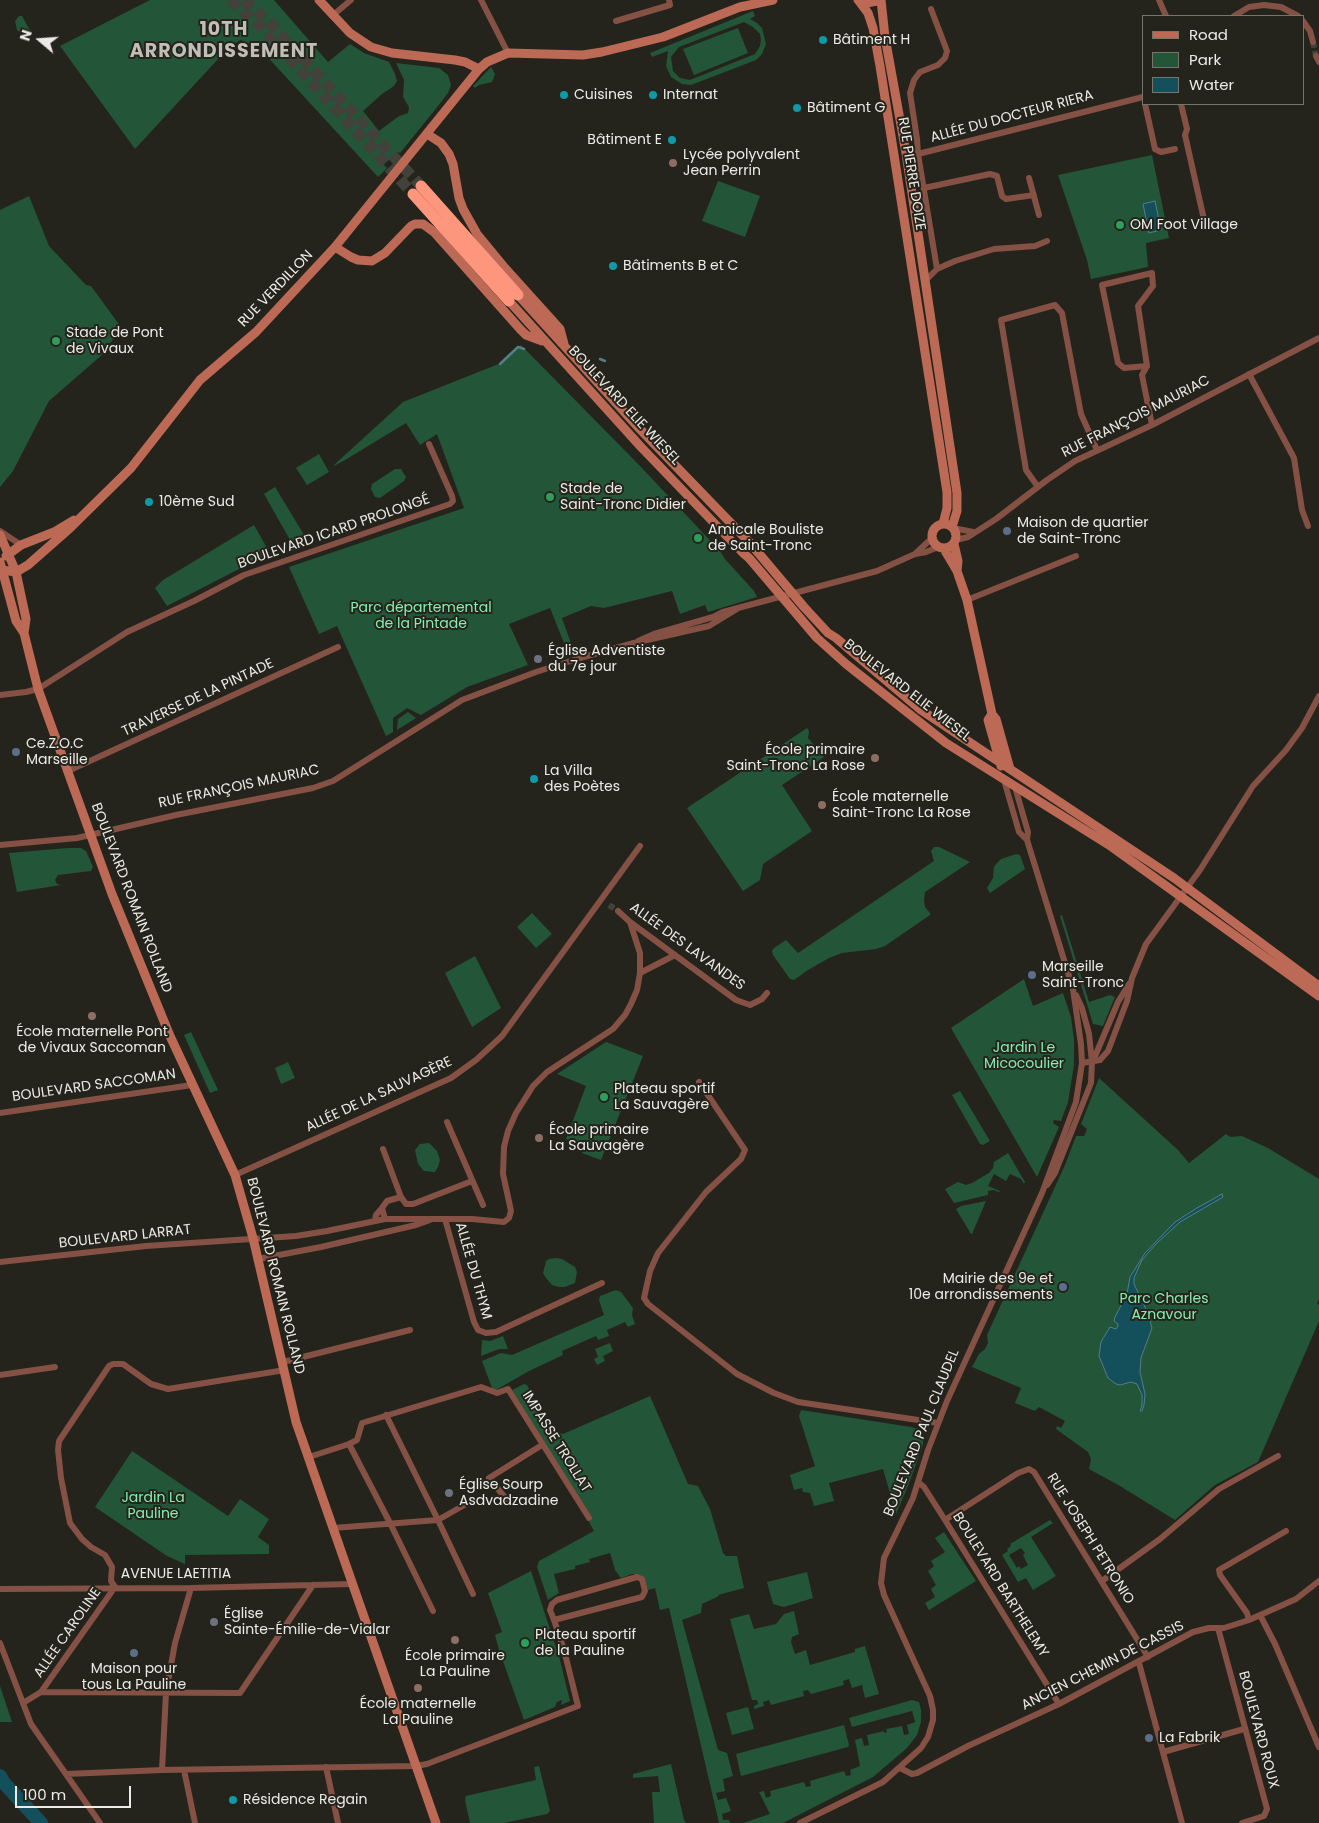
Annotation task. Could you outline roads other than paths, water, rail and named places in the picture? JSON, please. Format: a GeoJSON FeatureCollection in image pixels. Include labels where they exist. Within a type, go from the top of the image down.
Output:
{"type":"FeatureCollection","features":[{"type":"Feature","properties":{"kind":"highway","name":"BOULEVARD ELIE WIESEL"},"geometry":{"type":"LineString","coordinates":[[417,190],[513,298]]}},
{"type":"Feature","properties":{"kind":"street"},"geometry":{"type":"LineString","coordinates":[[319,0],[350,34],[371,47],[392,53],[465,62],[479,69],[487,62],[508,53],[583,55],[602,52],[663,37],[740,7],[773,0]]}},
{"type":"Feature","properties":{"kind":"street"},"geometry":{"type":"LineString","coordinates":[[332,16],[351,0]]}},
{"type":"Feature","properties":{"kind":"street"},"geometry":{"type":"LineString","coordinates":[[481,0],[508,53]]}},
{"type":"Feature","properties":{"kind":"street"},"geometry":{"type":"LineString","coordinates":[[616,21],[670,5],[669,0]]}},
{"type":"Feature","properties":{"kind":"street"},"geometry":{"type":"LineString","coordinates":[[858,1],[875,3],[881,0]]}},
{"type":"Feature","properties":{"kind":"street","name":"RUE PIERRE DOIZE"},"geometry":{"type":"LineString","coordinates":[[881,0],[885,37],[902,134],[957,493],[957,511],[949,527]]}},
{"type":"Feature","properties":{"kind":"street"},"geometry":{"type":"LineString","coordinates":[[1159,0],[1166,15]]}},
{"type":"Feature","properties":{"kind":"street","name":"RUE PIERRE DOIZE"},"geometry":{"type":"LineString","coordinates":[[858,1],[868,13],[874,33],[947,492],[949,527]]}},
{"type":"Feature","properties":{"kind":"street"},"geometry":{"type":"LineString","coordinates":[[1236,15],[1249,8],[1282,3],[1297,15]]}},
{"type":"Feature","properties":{"kind":"street"},"geometry":{"type":"LineString","coordinates":[[917,139],[910,93],[914,80],[920,72],[939,64],[945,58],[947,52],[931,9]]}},
{"type":"Feature","properties":{"kind":"street"},"geometry":{"type":"LineString","coordinates":[[1304,22],[1310,31],[1313,42]]}},
{"type":"Feature","properties":{"kind":"street","name":"RUE VERDILLON"},"geometry":{"type":"LineString","coordinates":[[16,572],[46,550],[131,468],[200,380],[256,332],[335,247],[479,69]]}},
{"type":"Feature","properties":{"kind":"street","name":"ALLÉE DU DOCTEUR RIERA"},"geometry":{"type":"LineString","coordinates":[[902,134],[917,139],[918,154],[1142,97]]}},
{"type":"Feature","properties":{"kind":"street"},"geometry":{"type":"LineString","coordinates":[[1145,105],[1155,149],[1161,152],[1175,149]]}},
{"type":"Feature","properties":{"kind":"street"},"geometry":{"type":"LineString","coordinates":[[1181,105],[1187,129],[1185,135],[1205,224]]}},
{"type":"Feature","properties":{"kind":"street"},"geometry":{"type":"LineString","coordinates":[[427,134],[441,143],[449,154],[453,164],[459,198],[477,234],[560,330],[565,347]]}},
{"type":"Feature","properties":{"kind":"street"},"geometry":{"type":"LineString","coordinates":[[918,154],[937,269]]}},
{"type":"Feature","properties":{"kind":"street"},"geometry":{"type":"LineString","coordinates":[[924,188],[932,188],[990,174],[997,176],[1002,196],[1006,199],[1034,195]]}},
{"type":"Feature","properties":{"kind":"street"},"geometry":{"type":"LineString","coordinates":[[1029,178],[1039,215]]}},
{"type":"Feature","properties":{"kind":"street"},"geometry":{"type":"LineString","coordinates":[[335,247],[358,260],[372,261],[385,252],[400,235],[415,224],[420,223],[428,226],[520,329],[526,335],[544,342]]}},
{"type":"Feature","properties":{"kind":"street"},"geometry":{"type":"LineString","coordinates":[[925,281],[937,269],[955,261],[994,249],[1034,246],[1047,241]]}},
{"type":"Feature","properties":{"kind":"street"},"geometry":{"type":"LineString","coordinates":[[1147,366],[1124,368],[1118,363],[1102,285],[1152,274],[1153,286],[1138,306],[1147,366],[1142,375],[1152,424]]}},
{"type":"Feature","properties":{"kind":"street","name":"BOULEVARD ELIE WIESEL"},"geometry":{"type":"LineString","coordinates":[[513,298],[565,347],[637,426],[750,543],[828,633],[921,710],[1139,854],[1319,986]]}},
{"type":"Feature","properties":{"kind":"street","name":"BOULEVARD ELIE WIESEL"},"geometry":{"type":"LineString","coordinates":[[513,298],[544,342],[647,454],[749,558],[818,638],[852,670],[946,743],[1112,847],[1319,996]]}},
{"type":"Feature","properties":{"kind":"street"},"geometry":{"type":"LineString","coordinates":[[1038,487],[1026,470],[1001,320],[1055,305],[1062,313],[1081,414],[1097,450]]}},
{"type":"Feature","properties":{"kind":"street","name":"RUE FRANÇOIS MAURIAC"},"geometry":{"type":"LineString","coordinates":[[0,845],[73,838],[312,788],[333,780],[462,700],[536,672],[634,643],[654,634],[713,617],[723,612],[878,571],[915,554],[941,548],[968,537],[973,532],[996,519],[1075,461],[1152,424],[1319,338]]}},
{"type":"Feature","properties":{"kind":"street"},"geometry":{"type":"LineString","coordinates":[[925,355],[936,353]]}},
{"type":"Feature","properties":{"kind":"street"},"geometry":{"type":"LineString","coordinates":[[1250,374],[1294,458],[1302,510],[1308,526]]}},
{"type":"Feature","properties":{"kind":"street","name":"BOULEVARD ICARD PROLONGÉ"},"geometry":{"type":"LineString","coordinates":[[38,689],[127,632],[244,576],[450,504],[453,501],[452,496],[429,444]]}},
{"type":"Feature","properties":{"kind":"street","name":"RUE VERDILLON"},"geometry":{"type":"LineString","coordinates":[[1,564],[9,553],[21,545],[38,539],[80,517]]}},
{"type":"Feature","properties":{"kind":"street"},"geometry":{"type":"LineString","coordinates":[[949,527],[973,532]]}},
{"type":"Feature","properties":{"kind":"street"},"geometry":{"type":"LineString","coordinates":[[949,527],[956,536],[955,542]]}},
{"type":"Feature","properties":{"kind":"street","name":"RUE FRANÇOIS MAURIAC"},"geometry":{"type":"LineString","coordinates":[[915,554],[932,538],[934,529],[949,527]]}},
{"type":"Feature","properties":{"kind":"street"},"geometry":{"type":"LineString","coordinates":[[0,533],[21,545]]}},
{"type":"Feature","properties":{"kind":"street","name":"BOULEVARD ROMAIN ROLLAND"},"geometry":{"type":"LineString","coordinates":[[0,533],[16,572],[26,619],[24,633]]}},
{"type":"Feature","properties":{"kind":"street"},"geometry":{"type":"LineString","coordinates":[[932,538],[933,542],[941,548]]}},
{"type":"Feature","properties":{"kind":"street"},"geometry":{"type":"LineString","coordinates":[[38,539],[46,550]]}},
{"type":"Feature","properties":{"kind":"street","name":"BOULEVARD PAUL CLAUDEL"},"geometry":{"type":"LineString","coordinates":[[955,542],[958,561],[957,571]]}},
{"type":"Feature","properties":{"kind":"street","name":"BOULEVARD PAUL CLAUDEL"},"geometry":{"type":"LineString","coordinates":[[941,548],[957,571],[967,600],[992,714],[996,719],[1028,832],[1027,840],[1073,989],[1082,1008],[1089,1034],[1092,1062],[1091,1083],[1055,1173],[1042,1192]]}},
{"type":"Feature","properties":{"kind":"street"},"geometry":{"type":"LineString","coordinates":[[967,600],[1076,556]]}},
{"type":"Feature","properties":{"kind":"street"},"geometry":{"type":"LineString","coordinates":[[1,564],[16,572]]}},
{"type":"Feature","properties":{"kind":"street","name":"BOULEVARD ROMAIN ROLLAND"},"geometry":{"type":"LineString","coordinates":[[1,564],[16,621],[24,633],[38,689],[112,894],[163,1020],[235,1174],[258,1258],[296,1422],[416,1766],[428,1795],[436,1823]]}},
{"type":"Feature","properties":{"kind":"street","name":"TRAVERSE DE LA PINTADE"},"geometry":{"type":"LineString","coordinates":[[68,771],[338,648]]}},
{"type":"Feature","properties":{"kind":"street"},"geometry":{"type":"LineString","coordinates":[[0,694],[38,689]]}},
{"type":"Feature","properties":{"kind":"street"},"geometry":{"type":"LineString","coordinates":[[1082,1063],[1100,1060],[1108,1051],[1127,1001],[1132,978],[1146,944],[1182,896],[1252,786],[1286,750],[1302,728],[1319,696]]}},
{"type":"Feature","properties":{"kind":"street","name":"BOULEVARD PAUL CLAUDEL"},"geometry":{"type":"LineString","coordinates":[[992,714],[988,720],[1004,780],[1019,832],[1027,840]]}},
{"type":"Feature","properties":{"kind":"street","name":"ALLÉE DE LA SAUVAGÈRE"},"geometry":{"type":"LineString","coordinates":[[235,1174],[451,1078],[476,1060],[502,1036],[640,846]]}},
{"type":"Feature","properties":{"kind":"street","name":"ALLÉE DES LAVANDES"},"geometry":{"type":"LineString","coordinates":[[602,899],[609,905]]}},
{"type":"Feature","properties":{"kind":"street","name":"ALLÉE DES LAVANDES"},"geometry":{"type":"LineString","coordinates":[[618,911],[630,922],[736,1000],[750,1004],[762,999],[768,993]]}},
{"type":"Feature","properties":{"kind":"street","name":"BOULEVARD LARRAT"},"geometry":{"type":"LineString","coordinates":[[0,1262],[146,1246],[296,1236],[385,1219],[445,1218],[504,1222],[511,1210],[503,1174],[504,1147],[508,1130],[516,1113],[533,1086],[547,1072],[613,1029],[620,1022],[637,990],[640,973],[640,953],[630,922]]}},
{"type":"Feature","properties":{"kind":"street"},"geometry":{"type":"LineString","coordinates":[[640,973],[675,955]]}},
{"type":"Feature","properties":{"kind":"street","name":"BOULEVARD PAUL CLAUDEL"},"geometry":{"type":"LineString","coordinates":[[800,1823],[883,1782],[921,1748],[928,1737],[933,1720],[930,1696],[888,1606],[881,1583],[881,1571],[889,1546],[913,1498],[938,1423],[1042,1192],[1076,1102],[1082,1063],[1073,989]]}},
{"type":"Feature","properties":{"kind":"street"},"geometry":{"type":"LineString","coordinates":[[699,1082],[745,1150],[740,1158],[706,1192],[658,1253],[650,1271],[644,1298],[648,1304],[737,1374],[774,1393],[798,1402],[938,1423]]}},
{"type":"Feature","properties":{"kind":"street","name":"BOULEVARD SACCOMAN"},"geometry":{"type":"LineString","coordinates":[[0,1113],[192,1085]]}},
{"type":"Feature","properties":{"kind":"street"},"geometry":{"type":"LineString","coordinates":[[447,1122],[483,1205]]}},
{"type":"Feature","properties":{"kind":"street"},"geometry":{"type":"LineString","coordinates":[[383,1149],[401,1197],[406,1204],[413,1204],[472,1181]]}},
{"type":"Feature","properties":{"kind":"street"},"geometry":{"type":"LineString","coordinates":[[375,1220],[386,1201],[401,1197]]}},
{"type":"Feature","properties":{"kind":"street"},"geometry":{"type":"LineString","coordinates":[[382,1208],[385,1219]]}},
{"type":"Feature","properties":{"kind":"street"},"geometry":{"type":"LineString","coordinates":[[258,1258],[321,1247],[416,1225],[436,1218]]}},
{"type":"Feature","properties":{"kind":"street","name":"ALLÉE DU THYM"},"geometry":{"type":"LineString","coordinates":[[445,1218],[478,1330],[486,1333],[496,1332],[602,1283]]}},
{"type":"Feature","properties":{"kind":"street"},"geometry":{"type":"LineString","coordinates":[[114,1587],[111,1580],[112,1567],[105,1555],[82,1539],[70,1523],[58,1457],[59,1441],[109,1366],[112,1364],[123,1364],[152,1384],[168,1389],[284,1366],[410,1330]]}},
{"type":"Feature","properties":{"kind":"street"},"geometry":{"type":"LineString","coordinates":[[0,1375],[55,1367]]}},
{"type":"Feature","properties":{"kind":"street","name":"IMPASSE TROLLAT"},"geometry":{"type":"LineString","coordinates":[[349,1444],[356,1440],[362,1423],[481,1387],[497,1393],[508,1389],[589,1518]]}},
{"type":"Feature","properties":{"kind":"street"},"geometry":{"type":"LineString","coordinates":[[386,1415],[473,1594]]}},
{"type":"Feature","properties":{"kind":"street"},"geometry":{"type":"LineString","coordinates":[[309,1457],[349,1444],[433,1611]]}},
{"type":"Feature","properties":{"kind":"street"},"geometry":{"type":"LineString","coordinates":[[507,1500],[489,1478],[542,1444]]}},
{"type":"Feature","properties":{"kind":"street"},"geometry":{"type":"LineString","coordinates":[[1102,1581],[1160,1539],[1219,1489],[1278,1456]]}},
{"type":"Feature","properties":{"kind":"street","name":"RUE JOSEPH PETRONIO"},"geometry":{"type":"LineString","coordinates":[[945,1520],[1018,1473],[1029,1468],[1034,1472],[1148,1658]]}},
{"type":"Feature","properties":{"kind":"street","name":"BOULEVARD BARTHELEMY"},"geometry":{"type":"LineString","coordinates":[[918,1482],[924,1487],[945,1520],[1059,1704]]}},
{"type":"Feature","properties":{"kind":"street"},"geometry":{"type":"LineString","coordinates":[[333,1528],[438,1520],[466,1504]]}},
{"type":"Feature","properties":{"kind":"street"},"geometry":{"type":"LineString","coordinates":[[1250,1620],[1218,1570],[1286,1531]]}},
{"type":"Feature","properties":{"kind":"street"},"geometry":{"type":"LineString","coordinates":[[66,1774],[162,1770],[416,1766],[427,1764],[578,1706],[564,1650],[550,1610],[552,1604],[557,1600],[637,1577],[642,1579],[645,1591],[642,1596],[554,1620]]}},
{"type":"Feature","properties":{"kind":"street","name":"ANCIEN CHEMIN DE CASSIS"},"geometry":{"type":"LineString","coordinates":[[900,1768],[912,1774],[917,1773],[968,1746],[1059,1704],[1148,1658],[1193,1632],[1209,1628],[1224,1628],[1260,1616],[1296,1599],[1319,1581]]}},
{"type":"Feature","properties":{"kind":"street","name":"AVENUE LAETITIA"},"geometry":{"type":"LineString","coordinates":[[0,1589],[191,1588],[352,1584]]}},
{"type":"Feature","properties":{"kind":"street","name":"ALLÉE CAROLINE"},"geometry":{"type":"LineString","coordinates":[[41,1692],[240,1693],[313,1585]]}},
{"type":"Feature","properties":{"kind":"street","name":"ALLÉE CAROLINE"},"geometry":{"type":"LineString","coordinates":[[23,1703],[41,1692],[114,1587]]}},
{"type":"Feature","properties":{"kind":"street"},"geometry":{"type":"LineString","coordinates":[[162,1770],[166,1693],[175,1643],[191,1588]]}},
{"type":"Feature","properties":{"kind":"street"},"geometry":{"type":"LineString","coordinates":[[1260,1616],[1275,1644],[1319,1747]]}},
{"type":"Feature","properties":{"kind":"street","name":"BOULEVARD ROUX"},"geometry":{"type":"LineString","coordinates":[[1218,1628],[1267,1810],[1264,1816],[1242,1823]]}},
{"type":"Feature","properties":{"kind":"street"},"geometry":{"type":"LineString","coordinates":[[0,1643],[32,1724],[100,1823]]}},
{"type":"Feature","properties":{"kind":"street"},"geometry":{"type":"LineString","coordinates":[[1139,1662],[1182,1823]]}},
{"type":"Feature","properties":{"kind":"street"},"geometry":{"type":"LineString","coordinates":[[1163,1752],[1244,1729]]}},
{"type":"Feature","properties":{"kind":"street"},"geometry":{"type":"LineString","coordinates":[[326,1767],[338,1823]]}},
{"type":"Feature","properties":{"kind":"street"},"geometry":{"type":"LineString","coordinates":[[184,1770],[195,1823]]}},
{"type":"Feature","properties":{"kind":"water"},"geometry":{"type":"Polygon","coordinates":[[[1155,201],[1161,230],[1149,233],[1143,204],[1155,201]]]}},
{"type":"Feature","properties":{"kind":"water"},"geometry":{"type":"Polygon","coordinates":[[[1222,1194],[1223,1197],[1180,1222],[1156,1244],[1142,1260],[1134,1278],[1134,1284],[1148,1313],[1152,1328],[1141,1358],[1140,1372],[1145,1394],[1144,1405],[1142,1411],[1140,1411],[1142,1395],[1137,1384],[1131,1382],[1120,1385],[1108,1378],[1099,1356],[1101,1342],[1110,1327],[1116,1329],[1118,1326],[1114,1321],[1115,1317],[1127,1294],[1130,1277],[1145,1253],[1175,1222],[1222,1194]]]}},
{"type":"Feature","properties":{"kind":"waterway"},"geometry":{"type":"LineString","coordinates":[[500,364],[518,347],[524,349]]}},
{"type":"Feature","properties":{"kind":"waterway"},"geometry":{"type":"LineString","coordinates":[[600,359],[605,361]]}},
{"type":"Feature","properties":{"kind":"waterway"},"geometry":{"type":"LineString","coordinates":[[0,1776],[4,1783],[41,1823]]}},
{"type":"Feature","properties":{"kind":"tunnel"},"geometry":{"type":"LineString","coordinates":[[230,0],[262,28],[413,194]]}},
{"type":"Feature","properties":{"kind":"tunnel"},"geometry":{"type":"LineString","coordinates":[[244,0],[269,22],[421,186]]}},
{"type":"Feature","properties":{"kind":"tunnel"},"geometry":{"type":"LineString","coordinates":[[1313,42],[1316,56]]}},
{"type":"Feature","properties":{"kind":"tunnel"},"geometry":{"type":"LineString","coordinates":[[609,905],[618,911]]}},
{"type":"Feature","properties":{"kind":"place","name":"Bâtiment H"},"geometry":{"type":"Point","coordinates":[823,40]}},
{"type":"Feature","properties":{"kind":"place","name":"Cuisines"},"geometry":{"type":"Point","coordinates":[564,95]}},
{"type":"Feature","properties":{"kind":"place","name":"Internat"},"geometry":{"type":"Point","coordinates":[653,95]}},
{"type":"Feature","properties":{"kind":"place","name":"Bâtiment G"},"geometry":{"type":"Point","coordinates":[797,108]}},
{"type":"Feature","properties":{"kind":"place","name":"Bâtiment E"},"geometry":{"type":"Point","coordinates":[672,140]}},
{"type":"Feature","properties":{"kind":"place","name":"Lycée polyvalent Jean Perrin"},"geometry":{"type":"Point","coordinates":[673,163]}},
{"type":"Feature","properties":{"kind":"place","name":"OM Foot Village"},"geometry":{"type":"Point","coordinates":[1120,225]}},
{"type":"Feature","properties":{"kind":"place","name":"Bâtiments B et C"},"geometry":{"type":"Point","coordinates":[613,266]}},
{"type":"Feature","properties":{"kind":"place","name":"Stade de Pont de Vivaux"},"geometry":{"type":"Point","coordinates":[56,341]}},
{"type":"Feature","properties":{"kind":"place","name":"Stade de Saint-Tronc Didier"},"geometry":{"type":"Point","coordinates":[550,497]}},
{"type":"Feature","properties":{"kind":"place","name":"10ème Sud"},"geometry":{"type":"Point","coordinates":[149,502]}},
{"type":"Feature","properties":{"kind":"place","name":"Maison de quartier de Saint-Tronc"},"geometry":{"type":"Point","coordinates":[1007,531]}},
{"type":"Feature","properties":{"kind":"place","name":"Amicale Bouliste de Saint-Tronc"},"geometry":{"type":"Point","coordinates":[698,538]}},
{"type":"Feature","properties":{"kind":"place","name":"Église Adventiste du 7e jour"},"geometry":{"type":"Point","coordinates":[538,659]}},
{"type":"Feature","properties":{"kind":"place","name":"Ce.Z.O.C Marseille"},"geometry":{"type":"Point","coordinates":[16,752]}},
{"type":"Feature","properties":{"kind":"place","name":"École primaire Saint-Tronc La Rose"},"geometry":{"type":"Point","coordinates":[875,758]}},
{"type":"Feature","properties":{"kind":"place","name":"La Villa des Poètes"},"geometry":{"type":"Point","coordinates":[534,779]}},
{"type":"Feature","properties":{"kind":"place","name":"École maternelle Saint-Tronc La Rose"},"geometry":{"type":"Point","coordinates":[822,805]}},
{"type":"Feature","properties":{"kind":"place","name":"Marseille Saint-Tronc"},"geometry":{"type":"Point","coordinates":[1032,975]}},
{"type":"Feature","properties":{"kind":"place","name":"École maternelle Pont de Vivaux Saccoman"},"geometry":{"type":"Point","coordinates":[92,1016]}},
{"type":"Feature","properties":{"kind":"place","name":"Plateau sportif La Sauvagère"},"geometry":{"type":"Point","coordinates":[604,1097]}},
{"type":"Feature","properties":{"kind":"place","name":"École primaire La Sauvagère"},"geometry":{"type":"Point","coordinates":[539,1138]}},
{"type":"Feature","properties":{"kind":"place","name":"Mairie des 9e et 10e arrondissements"},"geometry":{"type":"Point","coordinates":[1063,1287]}},
{"type":"Feature","properties":{"kind":"place","name":"Église Sourp Asdvadzadine"},"geometry":{"type":"Point","coordinates":[449,1493]}},
{"type":"Feature","properties":{"kind":"place","name":"Église Sainte-Émilie-de-Vialar"},"geometry":{"type":"Point","coordinates":[214,1622]}},
{"type":"Feature","properties":{"kind":"place","name":"École primaire La Pauline"},"geometry":{"type":"Point","coordinates":[455,1640]}},
{"type":"Feature","properties":{"kind":"place","name":"Plateau sportif de la Pauline"},"geometry":{"type":"Point","coordinates":[525,1643]}},
{"type":"Feature","properties":{"kind":"place","name":"Maison pour tous La Pauline"},"geometry":{"type":"Point","coordinates":[134,1653]}},
{"type":"Feature","properties":{"kind":"place","name":"École maternelle La Pauline"},"geometry":{"type":"Point","coordinates":[418,1688]}},
{"type":"Feature","properties":{"kind":"place","name":"La Fabrik"},"geometry":{"type":"Point","coordinates":[1149,1738]}},
{"type":"Feature","properties":{"kind":"place","name":"Résidence Regain"},"geometry":{"type":"Point","coordinates":[233,1800]}},
{"type":"Feature","properties":{"kind":"district","name":"10TH ARRONDISSEMENT"},"geometry":{"type":"Point","coordinates":[224,41]}},
{"type":"Feature","properties":{"kind":"park label","name":"Parc départemental de la Pintade"},"geometry":{"type":"Point","coordinates":[421,616]}},
{"type":"Feature","properties":{"kind":"park label","name":"Jardin Le Micocoulier"},"geometry":{"type":"Point","coordinates":[1024,1056]}},
{"type":"Feature","properties":{"kind":"park label","name":"Parc Charles Aznavour"},"geometry":{"type":"Point","coordinates":[1164,1308]}},
{"type":"Feature","properties":{"kind":"park label","name":"Jardin La Pauline"},"geometry":{"type":"Point","coordinates":[153,1506]}}]}
